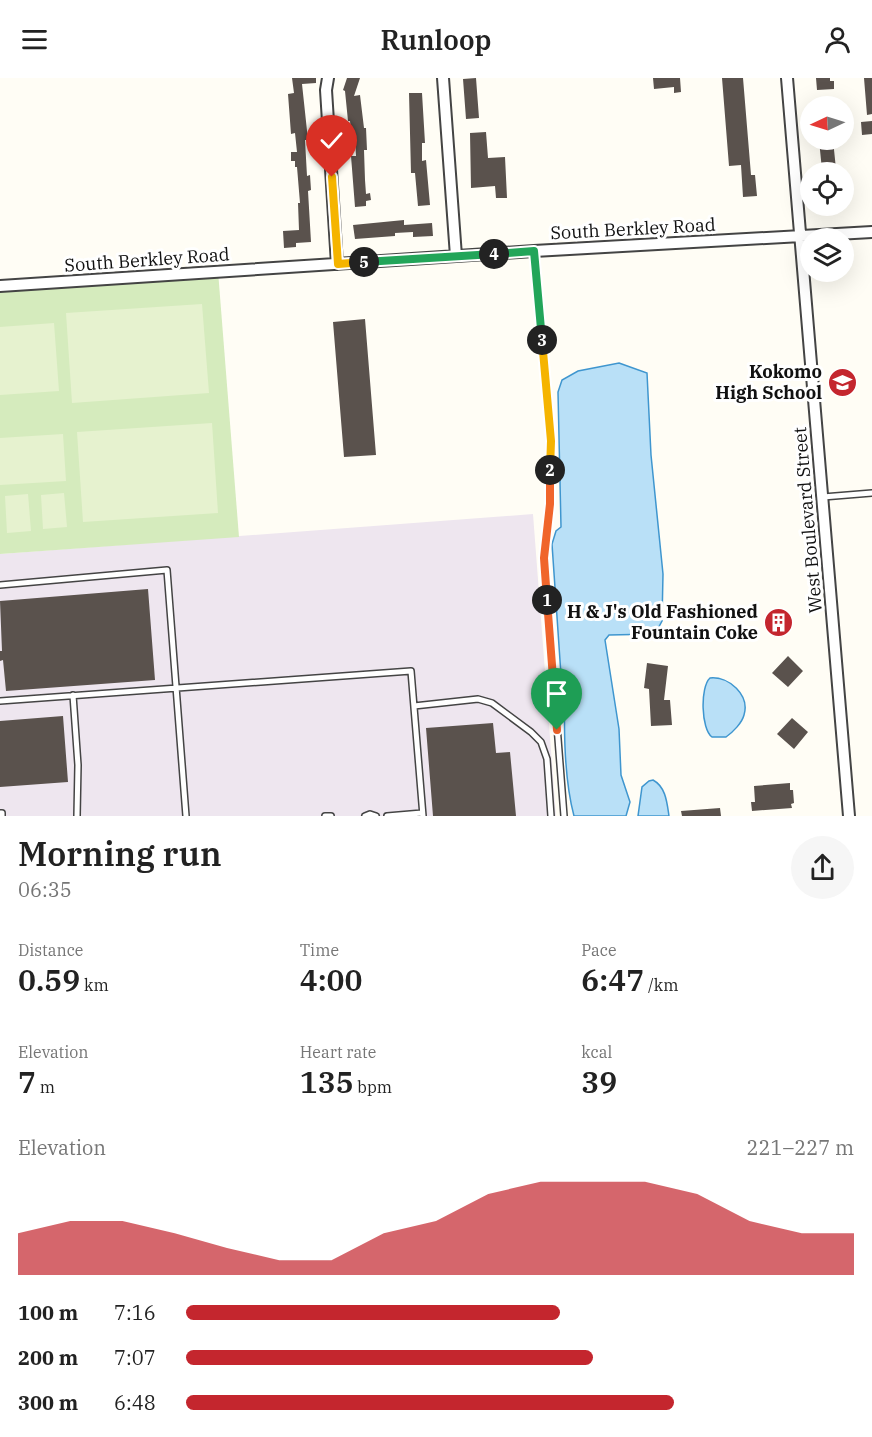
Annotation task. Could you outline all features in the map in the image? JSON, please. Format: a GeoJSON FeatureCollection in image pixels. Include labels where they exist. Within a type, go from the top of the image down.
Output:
{"type":"FeatureCollection","features":[{"type":"Feature","properties":{"kind":"street"},"geometry":{"type":"LineString","coordinates":[[328,78],[326,90],[338,264]]}},
{"type":"Feature","properties":{"kind":"street"},"geometry":{"type":"LineString","coordinates":[[443,78],[456,256]]}},
{"type":"Feature","properties":{"kind":"street","name":"West Boulevard Street"},"geometry":{"type":"LineString","coordinates":[[787,78],[800,228]]}},
{"type":"Feature","properties":{"kind":"street","name":"South Berkley Road"},"geometry":{"type":"LineString","coordinates":[[854,233],[872,232]]}},
{"type":"Feature","properties":{"kind":"street","name":"South Berkley Road"},"geometry":{"type":"LineString","coordinates":[[0,286],[534,251],[800,237]]}},
{"type":"Feature","properties":{"kind":"street","name":"West Boulevard Street"},"geometry":{"type":"LineString","coordinates":[[805,282],[849,816]]}},
{"type":"Feature","properties":{"kind":"lane"},"geometry":{"type":"LineString","coordinates":[[534,251],[551,441],[550,504],[544,558],[564,816]]}},
{"type":"Feature","properties":{"kind":"lane"},"geometry":{"type":"LineString","coordinates":[[823,497],[872,493]]}},
{"type":"Feature","properties":{"kind":"lane"},"geometry":{"type":"LineString","coordinates":[[0,585],[167,570],[186,816]]}},
{"type":"Feature","properties":{"kind":"lane"},"geometry":{"type":"LineString","coordinates":[[0,701],[411,671],[423,814],[387,816]]}},
{"type":"Feature","properties":{"kind":"lane"},"geometry":{"type":"LineString","coordinates":[[73,695],[78,765],[77,816]]}},
{"type":"Feature","properties":{"kind":"lane"},"geometry":{"type":"LineString","coordinates":[[414,706],[478,699],[492,703],[531,732],[541,742],[547,759],[551,816]]}},
{"type":"Feature","properties":{"kind":"lane"},"geometry":{"type":"LineString","coordinates":[[365,816],[370,814],[376,816]]}},
{"type":"Feature","properties":{"kind":"lane"},"geometry":{"type":"LineString","coordinates":[[325,816],[331,816]]}},
{"type":"Feature","properties":{"kind":"shaded area"},"geometry":{"type":"Polygon","coordinates":[[[533,514],[556,816],[0,816],[0,554],[533,514]]]}},
{"type":"Feature","properties":{"kind":"green space"},"geometry":{"type":"Polygon","coordinates":[[[218,271],[239,537],[0,554],[0,286],[218,271]]]}},
{"type":"Feature","properties":{"kind":"green space"},"geometry":{"type":"Polygon","coordinates":[[[202,304],[209,393],[72,403],[66,313],[202,304]]]}},
{"type":"Feature","properties":{"kind":"green space"},"geometry":{"type":"Polygon","coordinates":[[[54,323],[59,391],[0,395],[0,327],[54,323]]]}},
{"type":"Feature","properties":{"kind":"green space"},"geometry":{"type":"Polygon","coordinates":[[[212,423],[218,513],[83,522],[77,432],[212,423]]]}},
{"type":"Feature","properties":{"kind":"green space"},"geometry":{"type":"Polygon","coordinates":[[[63,434],[66,481],[0,485],[0,438],[63,434]]]}},
{"type":"Feature","properties":{"kind":"green space"},"geometry":{"type":"Polygon","coordinates":[[[64,493],[67,527],[43,529],[41,495],[64,493]]]}},
{"type":"Feature","properties":{"kind":"green space"},"geometry":{"type":"Polygon","coordinates":[[[28,494],[31,531],[7,533],[5,496],[28,494]]]}},
{"type":"Feature","properties":{"kind":"water"},"geometry":{"type":"Polygon","coordinates":[[[619,363],[647,373],[651,455],[663,574],[662,621],[655,634],[609,635],[605,640],[619,729],[621,775],[630,802],[626,816],[574,816],[566,765],[565,678],[561,675],[552,544],[556,531],[561,527],[558,392],[562,380],[578,371],[619,363]]]}},
{"type":"Feature","properties":{"kind":"water"},"geometry":{"type":"Polygon","coordinates":[[[710,678],[724,680],[731,684],[744,700],[743,718],[726,737],[712,737],[706,726],[703,699],[710,678]]]}},
{"type":"Feature","properties":{"kind":"water"},"geometry":{"type":"Polygon","coordinates":[[[653,780],[663,791],[669,816],[638,816],[642,787],[653,780]]]}},
{"type":"Feature","properties":{"kind":"building"},"geometry":{"type":"Polygon","coordinates":[[[292,78],[316,78],[316,83],[302,84],[308,140],[305,140],[307,176],[310,175],[311,190],[308,191],[311,242],[296,243],[296,247],[284,248],[283,231],[299,230],[298,203],[300,203],[297,167],[295,167],[295,161],[291,161],[291,152],[297,152],[295,133],[291,134],[288,94],[294,93],[292,78]]]}},
{"type":"Feature","properties":{"kind":"building"},"geometry":{"type":"Polygon","coordinates":[[[347,78],[360,78],[354,96],[360,95],[364,128],[366,128],[365,180],[366,194],[370,193],[371,200],[366,201],[366,206],[355,207],[351,156],[356,156],[355,139],[352,139],[343,90],[347,78]]]}},
{"type":"Feature","properties":{"kind":"building"},"geometry":{"type":"Polygon","coordinates":[[[476,78],[479,118],[466,119],[463,79],[476,78]]]}},
{"type":"Feature","properties":{"kind":"building"},"geometry":{"type":"Polygon","coordinates":[[[653,78],[680,78],[681,92],[674,93],[674,87],[654,89],[653,78]]]}},
{"type":"Feature","properties":{"kind":"building"},"geometry":{"type":"Polygon","coordinates":[[[722,78],[743,78],[751,175],[755,175],[757,196],[743,197],[741,165],[729,166],[722,78]]]}},
{"type":"Feature","properties":{"kind":"building"},"geometry":{"type":"Polygon","coordinates":[[[816,78],[830,78],[830,81],[834,81],[834,89],[817,90],[816,78]]]}},
{"type":"Feature","properties":{"kind":"building"},"geometry":{"type":"Polygon","coordinates":[[[864,78],[872,78],[872,114],[867,115],[864,78]]]}},
{"type":"Feature","properties":{"kind":"building"},"geometry":{"type":"Polygon","coordinates":[[[409,93],[422,93],[425,143],[422,143],[422,161],[426,160],[430,205],[418,206],[415,173],[411,173],[409,93]]]}},
{"type":"Feature","properties":{"kind":"building"},"geometry":{"type":"Polygon","coordinates":[[[872,121],[872,134],[862,135],[861,122],[872,121]]]}},
{"type":"Feature","properties":{"kind":"building"},"geometry":{"type":"Polygon","coordinates":[[[486,132],[488,158],[505,157],[507,198],[496,198],[495,186],[471,188],[470,133],[486,132]]]}},
{"type":"Feature","properties":{"kind":"building"},"geometry":{"type":"Polygon","coordinates":[[[820,150],[834,150],[835,162],[821,162],[820,150]]]}},
{"type":"Feature","properties":{"kind":"building"},"geometry":{"type":"Polygon","coordinates":[[[404,220],[404,225],[432,223],[433,236],[413,237],[413,232],[395,233],[395,236],[355,239],[353,225],[404,220]]]}},
{"type":"Feature","properties":{"kind":"building"},"geometry":{"type":"Polygon","coordinates":[[[365,319],[376,455],[344,457],[333,322],[365,319]]]}},
{"type":"Feature","properties":{"kind":"building"},"geometry":{"type":"Polygon","coordinates":[[[148,589],[155,680],[6,691],[3,660],[0,661],[0,651],[2,651],[0,601],[148,589]]]}},
{"type":"Feature","properties":{"kind":"building","name":"H & J's Old Fashioned Fountain Coke"},"geometry":{"type":"Polygon","coordinates":[[[787,617],[788,625],[771,627],[771,619],[787,617]]]}},
{"type":"Feature","properties":{"kind":"building"},"geometry":{"type":"Polygon","coordinates":[[[788,656],[803,671],[788,687],[772,673],[788,656]]]}},
{"type":"Feature","properties":{"kind":"building"},"geometry":{"type":"Polygon","coordinates":[[[647,663],[668,666],[664,700],[670,700],[672,725],[651,726],[649,689],[644,688],[647,663]]]}},
{"type":"Feature","properties":{"kind":"building"},"geometry":{"type":"Polygon","coordinates":[[[63,716],[68,782],[0,787],[0,721],[63,716]]]}},
{"type":"Feature","properties":{"kind":"building"},"geometry":{"type":"Polygon","coordinates":[[[792,718],[808,732],[794,749],[777,734],[792,718]]]}},
{"type":"Feature","properties":{"kind":"building"},"geometry":{"type":"Polygon","coordinates":[[[493,723],[496,753],[510,752],[516,816],[433,816],[426,728],[493,723]]]}},
{"type":"Feature","properties":{"kind":"building"},"geometry":{"type":"Polygon","coordinates":[[[790,783],[790,790],[793,790],[792,808],[752,811],[751,802],[755,802],[754,786],[790,783]]]}},
{"type":"Feature","properties":{"kind":"building"},"geometry":{"type":"Polygon","coordinates":[[[720,808],[721,816],[682,816],[681,811],[720,808]]]}},
{"type":"Feature","properties":{"kind":"place","name":"Kokomo High School"},"geometry":{"type":"Point","coordinates":[843,382]}},
{"type":"Feature","properties":{"kind":"place","name":"H & J's Old Fashioned Fountain Coke"},"geometry":{"type":"Point","coordinates":[779,622]}},
{"type":"Feature","properties":{"kind":"route"},"geometry":{"type":"LineString","coordinates":[[332,177],[338,264],[534,251],[551,441],[550,504],[544,558],[557,730]]}}]}
